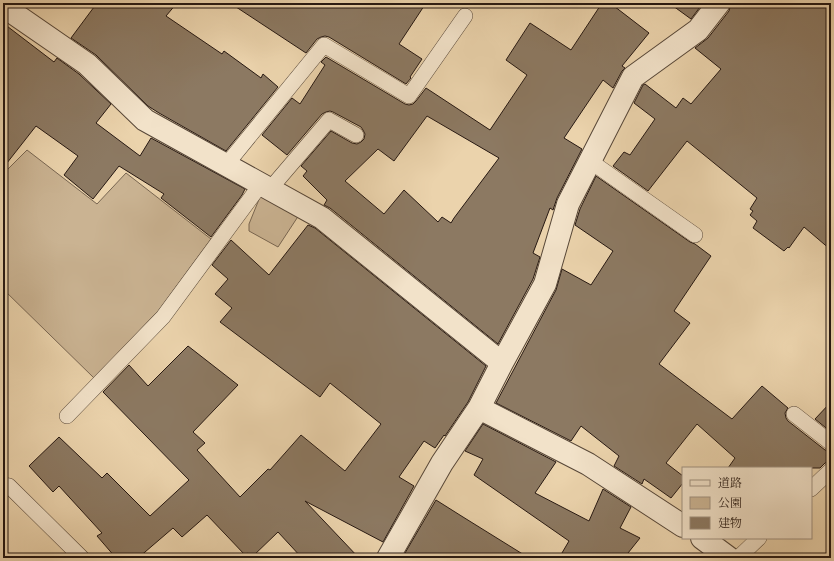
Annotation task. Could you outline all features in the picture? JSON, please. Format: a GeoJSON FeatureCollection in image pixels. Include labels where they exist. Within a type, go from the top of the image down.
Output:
{"type":"FeatureCollection","features":[{"type":"Feature","properties":{"kind":"street"},"geometry":{"type":"LineString","coordinates":[[388,558],[442,463],[479,408],[544,284],[568,204],[633,77],[698,30],[719,3]]}},
{"type":"Feature","properties":{"kind":"street"},"geometry":{"type":"LineString","coordinates":[[3,6],[86,64],[145,120],[322,218],[502,362]]}},
{"type":"Feature","properties":{"kind":"street"},"geometry":{"type":"LineString","coordinates":[[479,408],[588,464],[682,525]]}},
{"type":"Feature","properties":{"kind":"street"},"geometry":{"type":"LineString","coordinates":[[704,539],[737,558]]}},
{"type":"Feature","properties":{"kind":"lane"},"geometry":{"type":"LineString","coordinates":[[226,165],[324,45],[409,96],[465,16]]}},
{"type":"Feature","properties":{"kind":"lane"},"geometry":{"type":"LineString","coordinates":[[67,416],[164,317],[266,187],[329,120],[356,135]]}},
{"type":"Feature","properties":{"kind":"lane"},"geometry":{"type":"LineString","coordinates":[[590,161],[695,235]]}},
{"type":"Feature","properties":{"kind":"lane"},"geometry":{"type":"LineString","coordinates":[[794,414],[831,443]]}},
{"type":"Feature","properties":{"kind":"lane"},"geometry":{"type":"LineString","coordinates":[[812,488],[831,470]]}},
{"type":"Feature","properties":{"kind":"lane"},"geometry":{"type":"LineString","coordinates":[[3,485],[9,486],[82,558]]}},
{"type":"Feature","properties":{"kind":"lane"},"geometry":{"type":"LineString","coordinates":[[737,558],[758,539]]}},
{"type":"Feature","properties":{"kind":"green space"},"geometry":{"type":"Polygon","coordinates":[[[27,150],[97,204],[126,173],[211,239],[159,310],[94,378],[3,289],[3,174],[27,150]]]}},
{"type":"Feature","properties":{"kind":"green space"},"geometry":{"type":"Polygon","coordinates":[[[262,192],[299,215],[278,247],[249,231],[249,224],[262,192]]]}},
{"type":"Feature","properties":{"kind":"building"},"geometry":{"type":"Polygon","coordinates":[[[97,3],[177,3],[166,16],[222,54],[224,51],[261,78],[263,74],[278,87],[226,151],[148,106],[96,55],[71,38],[97,3]]]}},
{"type":"Feature","properties":{"kind":"building"},"geometry":{"type":"Polygon","coordinates":[[[230,3],[426,3],[399,44],[422,59],[406,84],[329,37],[325,36],[317,39],[306,53],[230,3]]]}},
{"type":"Feature","properties":{"kind":"building"},"geometry":{"type":"Polygon","coordinates":[[[602,3],[610,3],[649,33],[622,66],[625,68],[613,88],[603,80],[564,138],[582,149],[557,198],[553,210],[550,208],[533,253],[540,257],[533,279],[498,344],[330,208],[324,205],[327,200],[303,176],[307,171],[301,166],[331,131],[352,143],[357,144],[364,139],[365,134],[361,127],[333,112],[326,112],[322,114],[287,155],[262,135],[292,98],[300,104],[325,65],[321,62],[326,57],[405,104],[413,104],[426,88],[490,130],[527,75],[506,60],[530,23],[571,50],[602,3]],[[427,116],[394,161],[378,149],[345,181],[384,214],[404,190],[438,222],[442,217],[451,223],[499,158],[427,116]]]}},
{"type":"Feature","properties":{"kind":"building"},"geometry":{"type":"Polygon","coordinates":[[[669,3],[703,3],[691,19],[669,3]]]}},
{"type":"Feature","properties":{"kind":"building"},"geometry":{"type":"Polygon","coordinates":[[[731,3],[831,3],[831,250],[804,227],[789,248],[788,247],[784,251],[753,228],[757,221],[750,215],[753,211],[750,209],[757,198],[687,141],[648,191],[613,166],[624,152],[630,155],[655,119],[634,103],[643,85],[645,84],[676,108],[683,98],[691,104],[721,69],[695,48],[708,38],[729,11],[731,3]]]}},
{"type":"Feature","properties":{"kind":"building"},"geometry":{"type":"Polygon","coordinates":[[[3,23],[54,62],[57,58],[79,74],[111,104],[96,123],[140,156],[151,138],[245,189],[211,237],[161,198],[164,194],[119,166],[93,199],[64,175],[78,156],[36,126],[3,168],[3,23]]]}},
{"type":"Feature","properties":{"kind":"building"},"geometry":{"type":"Polygon","coordinates":[[[596,176],[711,256],[674,311],[690,323],[659,364],[732,419],[762,386],[788,408],[785,413],[788,421],[825,450],[831,452],[830,461],[825,463],[820,468],[729,467],[735,458],[697,424],[666,463],[682,475],[682,484],[671,498],[644,479],[642,484],[614,466],[619,456],[581,426],[571,441],[496,403],[556,290],[562,269],[591,285],[613,251],[575,225],[580,209],[596,176]]]}},
{"type":"Feature","properties":{"kind":"building"},"geometry":{"type":"Polygon","coordinates":[[[308,225],[315,228],[486,366],[468,402],[435,448],[424,441],[399,477],[414,486],[383,542],[305,501],[359,558],[302,558],[278,532],[252,557],[248,553],[245,555],[207,515],[182,537],[173,528],[138,558],[116,558],[97,536],[102,533],[59,486],[53,492],[29,466],[59,437],[102,478],[107,473],[150,516],[189,480],[103,392],[129,365],[148,386],[188,346],[238,385],[193,432],[205,443],[197,450],[240,497],[268,469],[270,470],[301,435],[345,471],[381,424],[330,383],[320,397],[220,322],[232,308],[215,294],[228,279],[212,265],[231,240],[269,275],[308,225]]]}},
{"type":"Feature","properties":{"kind":"building"},"geometry":{"type":"Polygon","coordinates":[[[831,402],[831,432],[815,419],[831,402]]]}},
{"type":"Feature","properties":{"kind":"building"},"geometry":{"type":"Polygon","coordinates":[[[483,424],[556,462],[535,493],[589,521],[603,489],[631,507],[620,528],[640,538],[624,558],[559,558],[569,541],[474,475],[483,459],[465,451],[483,424]]]}},
{"type":"Feature","properties":{"kind":"building"},"geometry":{"type":"Polygon","coordinates":[[[436,500],[529,558],[414,558],[405,553],[436,500]]]}}]}
